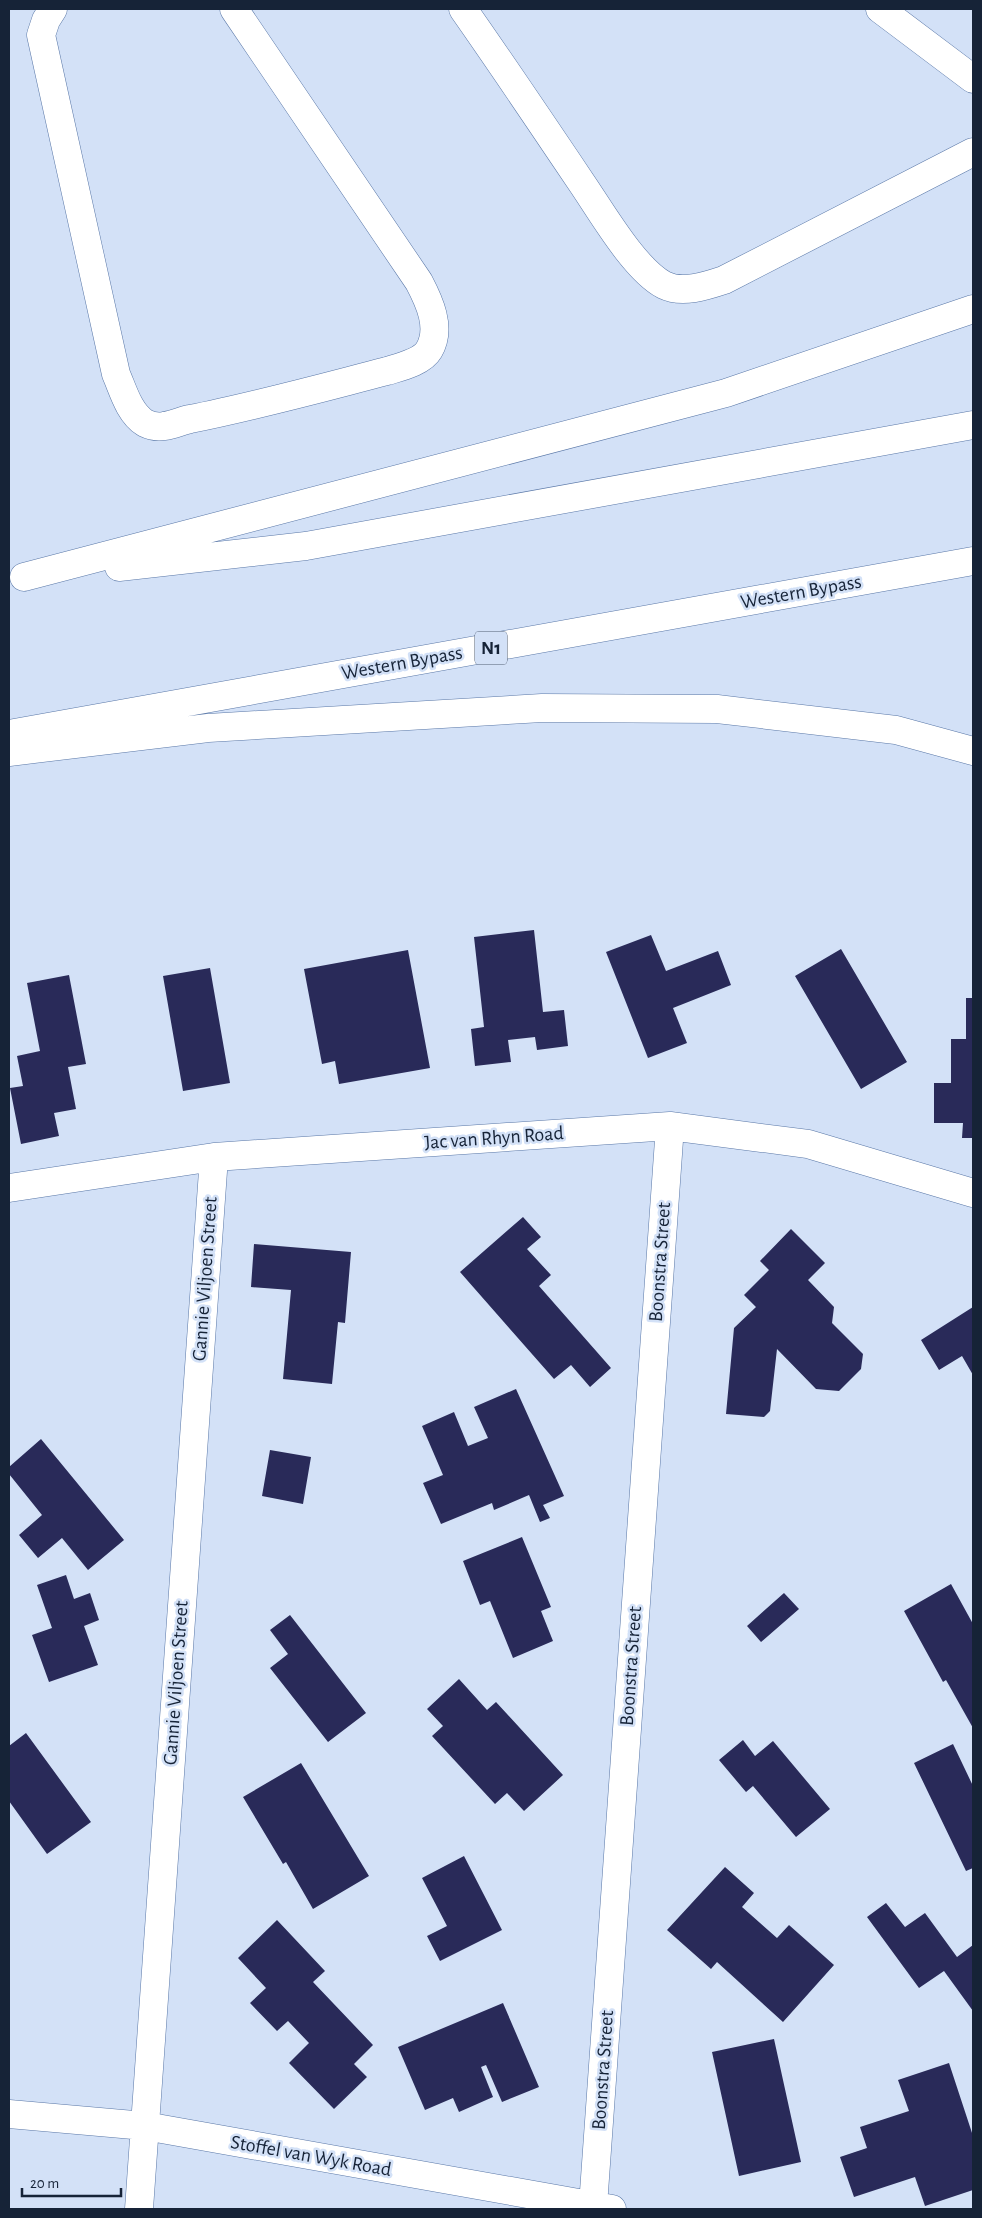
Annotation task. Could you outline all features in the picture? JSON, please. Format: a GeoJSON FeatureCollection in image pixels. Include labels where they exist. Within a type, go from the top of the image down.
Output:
{"type":"FeatureCollection","features":[{"type":"Feature","properties":{"kind":"main road"},"geometry":{"type":"LineString","coordinates":[[53,9],[46,20],[42,35],[116,374],[127,401],[138,416],[145,423],[160,426],[222,414],[408,364],[429,352],[431,345],[433,316],[430,302],[419,282],[234,9]]}},
{"type":"Feature","properties":{"kind":"main road"},"geometry":{"type":"LineString","coordinates":[[463,9],[640,265],[653,278],[666,286],[681,289],[704,286],[724,280],[973,152]]}},
{"type":"Feature","properties":{"kind":"main road"},"geometry":{"type":"LineString","coordinates":[[880,9],[973,78]]}},
{"type":"Feature","properties":{"kind":"main road"},"geometry":{"type":"LineString","coordinates":[[17,579],[726,393],[973,309]]}},
{"type":"Feature","properties":{"kind":"main road"},"geometry":{"type":"LineString","coordinates":[[17,579],[306,546],[973,425]]}},
{"type":"Feature","properties":{"kind":"main road","name":"Western Bypass"},"geometry":{"type":"LineString","coordinates":[[9,734],[973,561]]}},
{"type":"Feature","properties":{"kind":"main road"},"geometry":{"type":"LineString","coordinates":[[9,752],[208,728],[542,708],[717,709],[896,730],[973,751]]}},
{"type":"Feature","properties":{"kind":"main road","name":"Jac van Rhyn Road"},"geometry":{"type":"LineString","coordinates":[[9,1188],[214,1157],[670,1126],[808,1144],[973,1193]]}},
{"type":"Feature","properties":{"kind":"main road","name":"Boonstra Street"},"geometry":{"type":"LineString","coordinates":[[603,2208],[670,1126]]}},
{"type":"Feature","properties":{"kind":"main road","name":"Gannie Viljoen Street"},"geometry":{"type":"LineString","coordinates":[[139,2209],[214,1157]]}},
{"type":"Feature","properties":{"kind":"main road","name":"Stoffel van Wyk Road"},"geometry":{"type":"LineString","coordinates":[[9,2114],[145,2126],[603,2208]]}},
{"type":"Feature","properties":{"kind":"building"},"geometry":{"type":"Polygon","coordinates":[[[534,930],[543,1012],[564,1010],[568,1046],[537,1050],[535,1037],[508,1040],[511,1062],[475,1066],[471,1029],[484,1027],[474,937],[534,930]]]}},
{"type":"Feature","properties":{"kind":"building"},"geometry":{"type":"Polygon","coordinates":[[[651,935],[666,971],[718,951],[731,985],[673,1008],[687,1043],[648,1058],[606,952],[651,935]]]}},
{"type":"Feature","properties":{"kind":"building"},"geometry":{"type":"Polygon","coordinates":[[[841,949],[907,1062],[861,1089],[795,976],[841,949]]]}},
{"type":"Feature","properties":{"kind":"building"},"geometry":{"type":"Polygon","coordinates":[[[408,950],[430,1068],[339,1084],[335,1061],[322,1064],[304,969],[408,950]]]}},
{"type":"Feature","properties":{"kind":"building"},"geometry":{"type":"Polygon","coordinates":[[[210,968],[230,1083],[183,1091],[163,976],[210,968]]]}},
{"type":"Feature","properties":{"kind":"building"},"geometry":{"type":"Polygon","coordinates":[[[69,975],[86,1064],[68,1067],[76,1109],[54,1113],[59,1136],[21,1144],[10,1088],[23,1086],[17,1056],[40,1051],[27,983],[69,975]]]}},
{"type":"Feature","properties":{"kind":"building"},"geometry":{"type":"Polygon","coordinates":[[[966,998],[973,998],[973,1138],[962,1138],[963,1123],[934,1123],[934,1083],[951,1083],[951,1039],[966,1039],[966,998]]]}},
{"type":"Feature","properties":{"kind":"building"},"geometry":{"type":"Polygon","coordinates":[[[523,1217],[541,1237],[527,1249],[551,1275],[539,1286],[611,1368],[590,1387],[571,1365],[554,1379],[460,1272],[523,1217]]]}},
{"type":"Feature","properties":{"kind":"building"},"geometry":{"type":"Polygon","coordinates":[[[791,1229],[825,1263],[808,1280],[834,1307],[832,1323],[863,1354],[861,1369],[839,1391],[816,1389],[777,1349],[770,1411],[764,1417],[726,1414],[734,1328],[756,1307],[744,1295],[769,1270],[760,1261],[791,1229]]]}},
{"type":"Feature","properties":{"kind":"building"},"geometry":{"type":"Polygon","coordinates":[[[254,1244],[351,1252],[345,1323],[338,1322],[332,1384],[283,1379],[291,1290],[251,1287],[254,1244]]]}},
{"type":"Feature","properties":{"kind":"building"},"geometry":{"type":"Polygon","coordinates":[[[973,1307],[973,1375],[962,1356],[939,1370],[921,1340],[973,1307]]]}},
{"type":"Feature","properties":{"kind":"building"},"geometry":{"type":"Polygon","coordinates":[[[516,1389],[564,1496],[543,1505],[550,1518],[540,1522],[529,1495],[494,1510],[492,1503],[441,1524],[423,1483],[443,1475],[422,1426],[454,1412],[468,1446],[488,1438],[474,1407],[516,1389]]]}},
{"type":"Feature","properties":{"kind":"building"},"geometry":{"type":"Polygon","coordinates":[[[41,1439],[124,1540],[88,1570],[62,1538],[38,1558],[19,1535],[42,1515],[9,1474],[9,1467],[41,1439]]]}},
{"type":"Feature","properties":{"kind":"building"},"geometry":{"type":"Polygon","coordinates":[[[270,1450],[311,1457],[303,1504],[262,1496],[270,1450]]]}},
{"type":"Feature","properties":{"kind":"building"},"geometry":{"type":"Polygon","coordinates":[[[522,1537],[551,1607],[541,1611],[553,1641],[513,1658],[490,1601],[480,1605],[463,1561],[522,1537]]]}},
{"type":"Feature","properties":{"kind":"building"},"geometry":{"type":"Polygon","coordinates":[[[66,1575],[74,1599],[90,1593],[99,1620],[84,1626],[98,1665],[49,1682],[32,1635],[52,1628],[37,1585],[66,1575]]]}},
{"type":"Feature","properties":{"kind":"building"},"geometry":{"type":"Polygon","coordinates":[[[951,1584],[973,1624],[973,1728],[946,1680],[943,1682],[904,1611],[951,1584]]]}},
{"type":"Feature","properties":{"kind":"building"},"geometry":{"type":"Polygon","coordinates":[[[784,1593],[799,1609],[761,1642],[747,1626],[784,1593]]]}},
{"type":"Feature","properties":{"kind":"building"},"geometry":{"type":"Polygon","coordinates":[[[290,1615],[366,1713],[328,1742],[270,1668],[288,1654],[270,1630],[290,1615]]]}},
{"type":"Feature","properties":{"kind":"building"},"geometry":{"type":"Polygon","coordinates":[[[459,1679],[487,1710],[496,1702],[563,1775],[524,1811],[507,1793],[495,1804],[432,1736],[443,1726],[427,1709],[459,1679]]]}},
{"type":"Feature","properties":{"kind":"building"},"geometry":{"type":"Polygon","coordinates":[[[26,1733],[91,1822],[47,1854],[9,1801],[9,1746],[26,1733]]]}},
{"type":"Feature","properties":{"kind":"building"},"geometry":{"type":"Polygon","coordinates":[[[743,1740],[755,1756],[773,1741],[830,1809],[796,1837],[753,1786],[746,1792],[719,1760],[743,1740]]]}},
{"type":"Feature","properties":{"kind":"building"},"geometry":{"type":"Polygon","coordinates":[[[953,1744],[973,1786],[973,1868],[966,1871],[914,1763],[953,1744]]]}},
{"type":"Feature","properties":{"kind":"building"},"geometry":{"type":"Polygon","coordinates":[[[301,1763],[369,1876],[313,1909],[286,1862],[283,1864],[243,1797],[301,1763]]]}},
{"type":"Feature","properties":{"kind":"building"},"geometry":{"type":"Polygon","coordinates":[[[464,1856],[502,1930],[440,1961],[427,1936],[447,1926],[422,1878],[464,1856]]]}},
{"type":"Feature","properties":{"kind":"building"},"geometry":{"type":"Polygon","coordinates":[[[725,1867],[754,1893],[742,1907],[777,1938],[789,1925],[834,1965],[783,2022],[717,1962],[711,1969],[667,1930],[725,1867]]]}},
{"type":"Feature","properties":{"kind":"building"},"geometry":{"type":"Polygon","coordinates":[[[886,1903],[905,1927],[925,1913],[957,1957],[973,1945],[973,2011],[944,1971],[919,1988],[867,1917],[886,1903]]]}},
{"type":"Feature","properties":{"kind":"building"},"geometry":{"type":"Polygon","coordinates":[[[277,1920],[325,1971],[313,1982],[373,2045],[354,2064],[367,2077],[334,2109],[289,2063],[309,2043],[288,2021],[277,2031],[250,2003],[266,1988],[238,1958],[277,1920]]]}},
{"type":"Feature","properties":{"kind":"building"},"geometry":{"type":"Polygon","coordinates":[[[503,2003],[539,2087],[502,2102],[486,2065],[481,2067],[493,2097],[459,2112],[453,2098],[425,2110],[398,2047],[503,2003]]]}},
{"type":"Feature","properties":{"kind":"building"},"geometry":{"type":"Polygon","coordinates":[[[774,2039],[801,2162],[739,2176],[712,2052],[774,2039]]]}},
{"type":"Feature","properties":{"kind":"building"},"geometry":{"type":"Polygon","coordinates":[[[949,2063],[973,2136],[973,2190],[925,2206],[915,2177],[854,2197],[840,2157],[867,2148],[860,2127],[909,2111],[898,2080],[949,2063]]]}}]}
